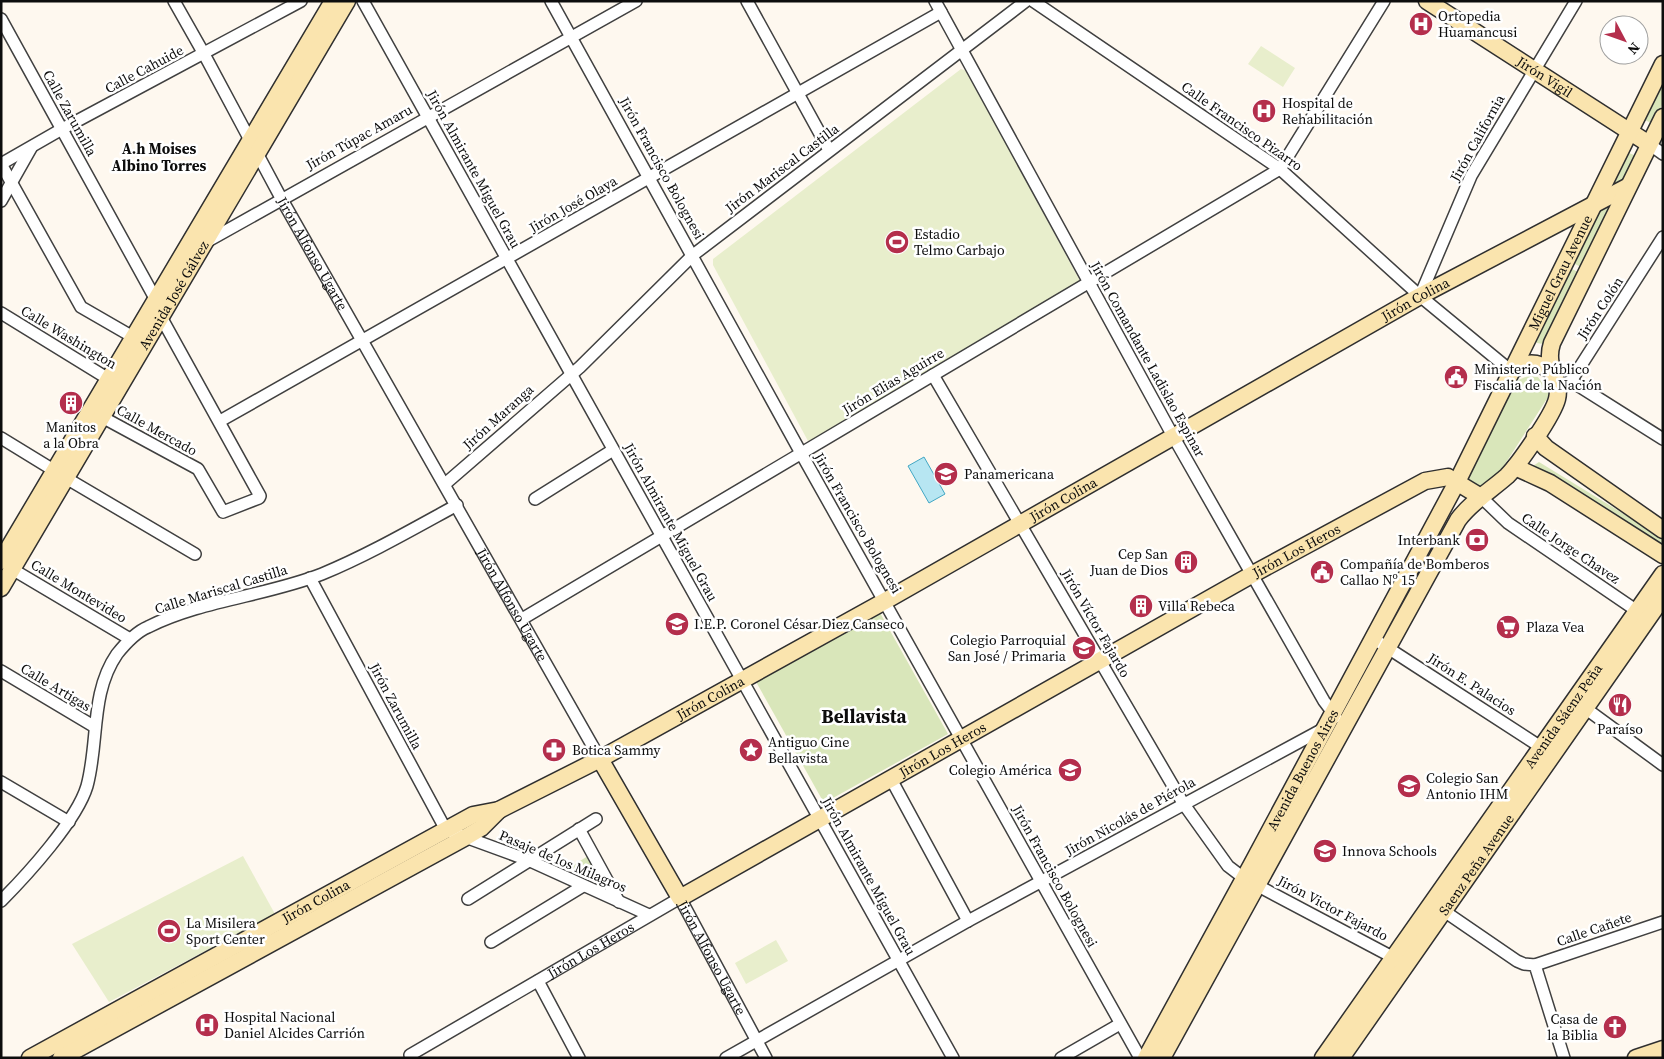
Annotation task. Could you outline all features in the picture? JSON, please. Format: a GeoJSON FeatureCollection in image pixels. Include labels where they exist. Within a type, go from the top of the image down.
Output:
{"type":"FeatureCollection","features":[{"type":"Feature","properties":{"kind":"main road","name":"Avenida José Gálvez"},"geometry":{"type":"LineString","coordinates":[[1,588],[7,565],[60,474],[115,382],[161,317],[204,243],[253,147],[333,1]]}},
{"type":"Feature","properties":{"kind":"main road","name":"Avenida José Gálvez"},"geometry":{"type":"LineString","coordinates":[[60,474],[102,417],[133,337],[347,1]]}},
{"type":"Feature","properties":{"kind":"main road","name":"Jirón Vigil"},"geometry":{"type":"LineString","coordinates":[[1427,1],[1649,144]]}},
{"type":"Feature","properties":{"kind":"main road","name":"Miguel Grau Avenue"},"geometry":{"type":"LineString","coordinates":[[1457,482],[1560,268],[1663,64]]}},
{"type":"Feature","properties":{"kind":"main road","name":"Miguel Grau Avenue"},"geometry":{"type":"LineString","coordinates":[[1565,385],[1552,371],[1548,355],[1552,343],[1663,117]]}},
{"type":"Feature","properties":{"kind":"main road","name":"Jirón Colina"},"geometry":{"type":"LineString","coordinates":[[386,872],[446,830],[473,815],[499,810],[600,759],[885,601],[1420,296],[1593,203],[1627,187]]}},
{"type":"Feature","properties":{"kind":"main road"},"geometry":{"type":"LineString","coordinates":[[1554,225],[1562,228],[1569,235],[1572,244]]}},
{"type":"Feature","properties":{"kind":"main road"},"geometry":{"type":"LineString","coordinates":[[1560,268],[1574,266],[1584,276]]}},
{"type":"Feature","properties":{"kind":"main road"},"geometry":{"type":"LineString","coordinates":[[1511,371],[1520,365],[1531,363],[1542,365],[1552,371]]}},
{"type":"Feature","properties":{"kind":"main road","name":"Avenida Buenos Aires"},"geometry":{"type":"LineString","coordinates":[[1162,1058],[1251,882],[1381,643],[1458,520],[1514,467],[1554,407],[1565,385]]}},
{"type":"Feature","properties":{"kind":"main road"},"geometry":{"type":"LineString","coordinates":[[1535,436],[1546,448],[1663,530]]}},
{"type":"Feature","properties":{"kind":"main road"},"geometry":{"type":"LineString","coordinates":[[1514,467],[1550,483],[1663,555]]}},
{"type":"Feature","properties":{"kind":"main road","name":"Jirón Los Heros"},"geometry":{"type":"LineString","coordinates":[[680,898],[1253,574],[1425,481],[1448,478],[1481,497]]}},
{"type":"Feature","properties":{"kind":"main road","name":"Avenida Buenos Aires"},"geometry":{"type":"LineString","coordinates":[[1381,643],[1457,482]]}},
{"type":"Feature","properties":{"kind":"main road","name":"Avenida Sáenz Peña"},"geometry":{"type":"LineString","coordinates":[[1400,961],[1642,615],[1663,574]]}},
{"type":"Feature","properties":{"kind":"main road","name":"Saenz Peña Avenue"},"geometry":{"type":"LineString","coordinates":[[1323,1058],[1400,961],[1444,911],[1547,751],[1585,708],[1642,615],[1663,597]]}},
{"type":"Feature","properties":{"kind":"main road","name":"Jirón Alfonso Ugarte"},"geometry":{"type":"LineString","coordinates":[[600,759],[680,898]]}},
{"type":"Feature","properties":{"kind":"main road","name":"Jirón Colina"},"geometry":{"type":"LineString","coordinates":[[41,1055],[105,1025],[386,872],[481,828],[499,810]]}},
{"type":"Feature","properties":{"kind":"main road","name":"Avenida Buenos Aires"},"geometry":{"type":"LineString","coordinates":[[1146,1058],[1251,882]]}},
{"type":"Feature","properties":{"kind":"main road","name":"Saenz Peña Avenue"},"geometry":{"type":"LineString","coordinates":[[1341,1058],[1400,961]]}},
{"type":"Feature","properties":{"kind":"main road","name":"Jirón Colina"},"geometry":{"type":"LineString","coordinates":[[61,1058],[105,1025]]}},
{"type":"Feature","properties":{"kind":"main road"},"geometry":{"type":"LineString","coordinates":[[1636,1058],[1663,1049]]}},
{"type":"Feature","properties":{"kind":"street","name":"Jirón Alfonso Ugarte"},"geometry":{"type":"LineString","coordinates":[[174,1],[281,198],[600,759]]}},
{"type":"Feature","properties":{"kind":"street","name":"Calle Cahuide"},"geometry":{"type":"LineString","coordinates":[[1,164],[62,129],[301,1]]}},
{"type":"Feature","properties":{"kind":"street","name":"Jirón Almirante Miguel Grau"},"geometry":{"type":"LineString","coordinates":[[363,1],[661,536],[821,818],[953,1058]]}},
{"type":"Feature","properties":{"kind":"street","name":"Jirón Francisco Bolognesi"},"geometry":{"type":"LineString","coordinates":[[551,1],[801,453],[1140,1058]]}},
{"type":"Feature","properties":{"kind":"street","name":"Jirón Túpac Amaru"},"geometry":{"type":"LineString","coordinates":[[204,243],[427,116],[636,1]]}},
{"type":"Feature","properties":{"kind":"street"},"geometry":{"type":"LineString","coordinates":[[747,1],[830,150]]}},
{"type":"Feature","properties":{"kind":"street","name":"Jirón Comandante Ladislao Espinar"},"geometry":{"type":"LineString","coordinates":[[935,1],[1173,436],[1253,574],[1336,725]]}},
{"type":"Feature","properties":{"kind":"street","name":"Jirón Mariscal Castilla"},"geometry":{"type":"LineString","coordinates":[[570,373],[599,349],[693,256],[1026,1]]}},
{"type":"Feature","properties":{"kind":"street","name":"Calle Francisco Pizarro"},"geometry":{"type":"LineString","coordinates":[[1033,1],[1280,169],[1420,296],[1511,371]]}},
{"type":"Feature","properties":{"kind":"street"},"geometry":{"type":"LineString","coordinates":[[1280,169],[1384,1]]}},
{"type":"Feature","properties":{"kind":"street","name":"Jirón California"},"geometry":{"type":"LineString","coordinates":[[1420,296],[1471,176],[1576,1]]}},
{"type":"Feature","properties":{"kind":"street","name":"Jirón José Olaya"},"geometry":{"type":"LineString","coordinates":[[220,421],[941,12]]}},
{"type":"Feature","properties":{"kind":"street","name":"Calle Zarumilla"},"geometry":{"type":"LineString","coordinates":[[1,19],[156,300]]}},
{"type":"Feature","properties":{"kind":"street","name":"Jirón Vigil"},"geometry":{"type":"LineString","coordinates":[[1649,144],[1663,154]]}},
{"type":"Feature","properties":{"kind":"street"},"geometry":{"type":"LineString","coordinates":[[1,201],[31,148]]}},
{"type":"Feature","properties":{"kind":"street"},"geometry":{"type":"LineString","coordinates":[[1,164],[81,307],[133,337]]}},
{"type":"Feature","properties":{"kind":"street","name":"Jirón Elias Aguirre"},"geometry":{"type":"LineString","coordinates":[[522,619],[1280,169]]}},
{"type":"Feature","properties":{"kind":"street","name":"Jirón Colón"},"geometry":{"type":"LineString","coordinates":[[1565,385],[1663,237]]}},
{"type":"Feature","properties":{"kind":"street","name":"Calle Washington"},"geometry":{"type":"LineString","coordinates":[[1,313],[115,382]]}},
{"type":"Feature","properties":{"kind":"street"},"geometry":{"type":"LineString","coordinates":[[161,317],[220,421]]}},
{"type":"Feature","properties":{"kind":"street","name":"Jirón Maranga"},"geometry":{"type":"LineString","coordinates":[[445,484],[570,373]]}},
{"type":"Feature","properties":{"kind":"street","name":"Jirón Víctor Fajardo"},"geometry":{"type":"LineString","coordinates":[[933,375],[1183,803],[1228,866],[1251,882]]}},
{"type":"Feature","properties":{"kind":"street"},"geometry":{"type":"LineString","coordinates":[[1565,385],[1663,438]]}},
{"type":"Feature","properties":{"kind":"street","name":"Calle Mercado"},"geometry":{"type":"LineString","coordinates":[[102,417],[198,469],[224,512],[260,496],[220,421]]}},
{"type":"Feature","properties":{"kind":"street"},"geometry":{"type":"LineString","coordinates":[[1,438],[195,554]]}},
{"type":"Feature","properties":{"kind":"street"},"geometry":{"type":"LineString","coordinates":[[536,499],[613,450]]}},
{"type":"Feature","properties":{"kind":"street","name":"Calle Jorge Chavez"},"geometry":{"type":"LineString","coordinates":[[1481,497],[1508,523],[1642,615]]}},
{"type":"Feature","properties":{"kind":"street","name":"Calle Mariscal Castilla"},"geometry":{"type":"LineString","coordinates":[[3,897],[68,822],[86,788],[102,683],[117,654],[130,639],[147,627],[184,614],[310,578],[356,557],[457,505]]}},
{"type":"Feature","properties":{"kind":"street","name":"Calle Montevideo"},"geometry":{"type":"LineString","coordinates":[[7,565],[130,639]]}},
{"type":"Feature","properties":{"kind":"street","name":"Jirón Zarumilla"},"geometry":{"type":"LineString","coordinates":[[310,578],[446,830]]}},
{"type":"Feature","properties":{"kind":"street","name":"Jirón E. Palacios"},"geometry":{"type":"LineString","coordinates":[[1381,643],[1547,751]]}},
{"type":"Feature","properties":{"kind":"street","name":"Calle Artigas"},"geometry":{"type":"LineString","coordinates":[[1,672],[95,728]]}},
{"type":"Feature","properties":{"kind":"street"},"geometry":{"type":"LineString","coordinates":[[1585,708],[1663,765]]}},
{"type":"Feature","properties":{"kind":"street","name":"Jirón Nicolás de Piérola"},"geometry":{"type":"LineString","coordinates":[[726,1058],[898,960],[1183,803],[1336,725]]}},
{"type":"Feature","properties":{"kind":"street"},"geometry":{"type":"LineString","coordinates":[[891,779],[968,921]]}},
{"type":"Feature","properties":{"kind":"street"},"geometry":{"type":"LineString","coordinates":[[1,782],[68,822]]}},
{"type":"Feature","properties":{"kind":"street"},"geometry":{"type":"LineString","coordinates":[[468,899],[596,819]]}},
{"type":"Feature","properties":{"kind":"street"},"geometry":{"type":"LineString","coordinates":[[579,829],[619,902]]}},
{"type":"Feature","properties":{"kind":"street"},"geometry":{"type":"LineString","coordinates":[[446,830],[466,836]]}},
{"type":"Feature","properties":{"kind":"street","name":"Pasaje de los Milagros"},"geometry":{"type":"LineString","coordinates":[[466,836],[528,860],[649,915]]}},
{"type":"Feature","properties":{"kind":"street","name":"Jirón Victor Fajardo"},"geometry":{"type":"LineString","coordinates":[[1251,882],[1400,961]]}},
{"type":"Feature","properties":{"kind":"street"},"geometry":{"type":"LineString","coordinates":[[491,942],[584,886]]}},
{"type":"Feature","properties":{"kind":"street","name":"Jirón Alfonso Ugarte"},"geometry":{"type":"LineString","coordinates":[[680,898],[766,1058]]}},
{"type":"Feature","properties":{"kind":"street","name":"Jirón Los Heros"},"geometry":{"type":"LineString","coordinates":[[410,1055],[680,898]]}},
{"type":"Feature","properties":{"kind":"street"},"geometry":{"type":"LineString","coordinates":[[1444,911],[1517,961],[1535,965],[1564,1058]]}},
{"type":"Feature","properties":{"kind":"street","name":"Calle Cañete"},"geometry":{"type":"LineString","coordinates":[[1535,965],[1663,922]]}},
{"type":"Feature","properties":{"kind":"street"},"geometry":{"type":"LineString","coordinates":[[538,981],[580,1058]]}},
{"type":"Feature","properties":{"kind":"street"},"geometry":{"type":"LineString","coordinates":[[1061,1058],[1120,1024]]}},
{"type":"Feature","properties":{"kind":"green space"},"geometry":{"type":"Polygon","coordinates":[[[1261,46],[1295,68],[1283,87],[1248,64],[1261,46]]]}},
{"type":"Feature","properties":{"kind":"green space","name":"Estadio Telmo Carbajo"},"geometry":{"type":"Polygon","coordinates":[[[961,69],[967,71],[1081,283],[813,444],[808,441],[713,265],[713,259],[961,69]]]}},
{"type":"Feature","properties":{"kind":"green space"},"geometry":{"type":"Polygon","coordinates":[[[1663,84],[1663,103],[1653,124],[1645,120],[1663,84]]]}},
{"type":"Feature","properties":{"kind":"green space"},"geometry":{"type":"Polygon","coordinates":[[[1623,151],[1637,156],[1623,185],[1605,189],[1623,151]]]}},
{"type":"Feature","properties":{"kind":"green space"},"geometry":{"type":"Polygon","coordinates":[[[1614,203],[1581,267],[1567,260],[1593,210],[1614,203]]]}},
{"type":"Feature","properties":{"kind":"green space"},"geometry":{"type":"Polygon","coordinates":[[[1568,267],[1580,273],[1548,337],[1543,344],[1537,343],[1533,338],[1568,267]]]}},
{"type":"Feature","properties":{"kind":"green space"},"geometry":{"type":"Polygon","coordinates":[[[1528,376],[1538,377],[1550,394],[1491,486],[1478,488],[1471,483],[1468,476],[1516,381],[1528,376]]]}},
{"type":"Feature","properties":{"kind":"green space"},"geometry":{"type":"Polygon","coordinates":[[[1539,462],[1663,538],[1661,546],[1535,474],[1533,466],[1539,462]]]}},
{"type":"Feature","properties":{"kind":"green space"},"geometry":{"type":"Polygon","coordinates":[[[879,611],[948,734],[824,803],[755,680],[879,611]]]}},
{"type":"Feature","properties":{"kind":"green space","name":"La Misilera Sport Center"},"geometry":{"type":"Polygon","coordinates":[[[243,856],[275,914],[109,1002],[72,944],[243,856]]]}},
{"type":"Feature","properties":{"kind":"green space"},"geometry":{"type":"Polygon","coordinates":[[[588,856],[605,881],[601,884],[567,869],[588,856]]]}},
{"type":"Feature","properties":{"kind":"green space"},"geometry":{"type":"Polygon","coordinates":[[[776,940],[788,961],[746,984],[735,963],[776,940]]]}},
{"type":"Feature","properties":{"kind":"water"},"geometry":{"type":"Polygon","coordinates":[[[924,457],[945,494],[929,503],[908,466],[924,457]]]}},
{"type":"Feature","properties":{"kind":"place","name":"Ortopedia Huamancusi"},"geometry":{"type":"Point","coordinates":[1421,24]}},
{"type":"Feature","properties":{"kind":"place","name":"Hospital de Rehabilitación"},"geometry":{"type":"Point","coordinates":[1264,111]}},
{"type":"Feature","properties":{"kind":"place","name":"Estadio Telmo Carbajo"},"geometry":{"type":"Point","coordinates":[897,242]}},
{"type":"Feature","properties":{"kind":"place","name":"Ministerio Público Fiscalia de la Nación"},"geometry":{"type":"Point","coordinates":[1456,377]}},
{"type":"Feature","properties":{"kind":"place","name":"Manitos a la Obra"},"geometry":{"type":"Point","coordinates":[71,403]}},
{"type":"Feature","properties":{"kind":"place","name":"Panamericana"},"geometry":{"type":"Point","coordinates":[946,474]}},
{"type":"Feature","properties":{"kind":"place","name":"Interbank"},"geometry":{"type":"Point","coordinates":[1477,540]}},
{"type":"Feature","properties":{"kind":"place","name":"Cep San Juan de Dios"},"geometry":{"type":"Point","coordinates":[1186,562]}},
{"type":"Feature","properties":{"kind":"place","name":"Compañía de Bomberos Callao Nº 15"},"geometry":{"type":"Point","coordinates":[1322,572]}},
{"type":"Feature","properties":{"kind":"place","name":"Villa Rebeca"},"geometry":{"type":"Point","coordinates":[1141,606]}},
{"type":"Feature","properties":{"kind":"place","name":"I.E.P. Coronel César Diez Canseco"},"geometry":{"type":"Point","coordinates":[677,624]}},
{"type":"Feature","properties":{"kind":"place","name":"Plaza Vea"},"geometry":{"type":"Point","coordinates":[1508,627]}},
{"type":"Feature","properties":{"kind":"place","name":"Colegio Parroquial San José / Primaria"},"geometry":{"type":"Point","coordinates":[1084,648]}},
{"type":"Feature","properties":{"kind":"place","name":"Paraíso"},"geometry":{"type":"Point","coordinates":[1620,705]}},
{"type":"Feature","properties":{"kind":"place","name":"Botica Sammy"},"geometry":{"type":"Point","coordinates":[554,750]}},
{"type":"Feature","properties":{"kind":"place","name":"Antiguo Cine Bellavista"},"geometry":{"type":"Point","coordinates":[751,750]}},
{"type":"Feature","properties":{"kind":"place","name":"Colegio América"},"geometry":{"type":"Point","coordinates":[1070,770]}},
{"type":"Feature","properties":{"kind":"place","name":"Colegio San Antonio IHM"},"geometry":{"type":"Point","coordinates":[1409,786]}},
{"type":"Feature","properties":{"kind":"place","name":"Innova Schools"},"geometry":{"type":"Point","coordinates":[1325,851]}},
{"type":"Feature","properties":{"kind":"place","name":"La Misilera Sport Center"},"geometry":{"type":"Point","coordinates":[169,931]}},
{"type":"Feature","properties":{"kind":"place","name":"Hospital Nacional Daniel Alcides Carrión"},"geometry":{"type":"Point","coordinates":[207,1025]}},
{"type":"Feature","properties":{"kind":"place","name":"Casa de la Biblia"},"geometry":{"type":"Point","coordinates":[1615,1027]}},
{"type":"Feature","properties":{"kind":"district","name":"A.h Moises Albino Torres"},"geometry":{"type":"Point","coordinates":[159,158]}},
{"type":"Feature","properties":{"kind":"district","name":"Bellavista"},"geometry":{"type":"Point","coordinates":[864,716]}}]}
